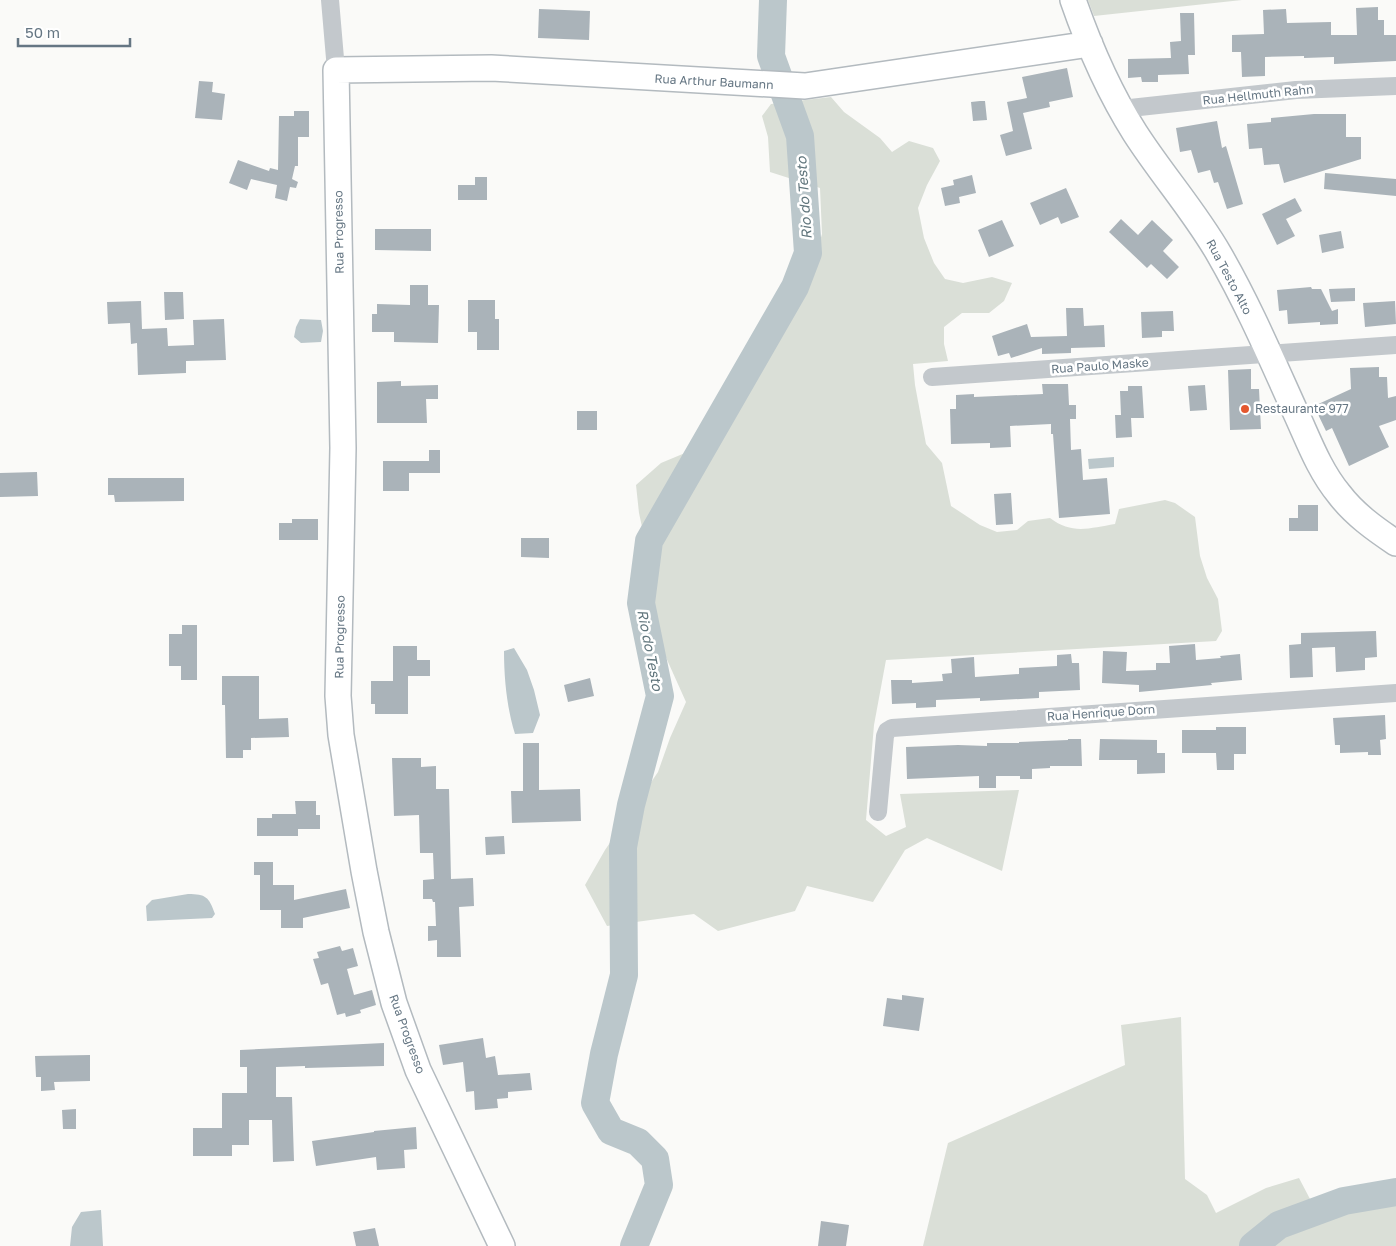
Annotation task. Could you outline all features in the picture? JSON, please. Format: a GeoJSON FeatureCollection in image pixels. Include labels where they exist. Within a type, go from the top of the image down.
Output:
{"type":"FeatureCollection","features":[{"type":"Feature","properties":{"kind":"street","name":"Rua Progresso"},"geometry":{"type":"LineString","coordinates":[[330,0],[336,70],[343,448],[338,696],[341,735],[367,889],[394,1003],[418,1070],[502,1246]]}},
{"type":"Feature","properties":{"kind":"street","name":"Rua Testo Alto"},"geometry":{"type":"LineString","coordinates":[[1074,0],[1090,44],[1121,109],[1136,134],[1219,253],[1234,280],[1311,447],[1338,494],[1377,531],[1396,543]]}},
{"type":"Feature","properties":{"kind":"street","name":"Rua Arthur Baumann"},"geometry":{"type":"LineString","coordinates":[[336,70],[491,68],[805,86],[1090,44]]}},
{"type":"Feature","properties":{"kind":"street","name":"Rua Hellmuth Rahn"},"geometry":{"type":"LineString","coordinates":[[1121,109],[1287,91],[1396,86]]}},
{"type":"Feature","properties":{"kind":"street","name":"Rua Paulo Maske"},"geometry":{"type":"LineString","coordinates":[[932,377],[1396,345]]}},
{"type":"Feature","properties":{"kind":"street","name":"Rua Henrique Dorn"},"geometry":{"type":"LineString","coordinates":[[878,812],[886,736],[887,731],[892,728],[1396,693]]}},
{"type":"Feature","properties":{"kind":"shaded area"},"geometry":{"type":"Polygon","coordinates":[[[1088,0],[1242,0],[1094,16],[1088,0]]]}},
{"type":"Feature","properties":{"kind":"shaded area"},"geometry":{"type":"Polygon","coordinates":[[[831,97],[844,112],[880,138],[892,152],[909,141],[933,148],[940,161],[927,185],[918,208],[924,238],[934,263],[945,279],[963,283],[992,277],[1012,283],[1004,301],[989,313],[962,313],[944,327],[944,344],[948,361],[913,364],[926,444],[942,463],[951,506],[980,525],[997,532],[1017,530],[1028,521],[1050,518],[1066,527],[1081,529],[1097,527],[1115,524],[1119,509],[1165,500],[1175,503],[1195,517],[1200,556],[1207,578],[1218,599],[1222,631],[1216,641],[886,660],[874,725],[866,820],[886,836],[906,827],[900,794],[1019,790],[1002,871],[927,838],[905,850],[873,902],[807,886],[795,911],[718,931],[694,914],[607,926],[585,885],[605,850],[658,772],[686,702],[664,653],[655,611],[653,578],[639,513],[636,485],[661,463],[721,438],[806,289],[822,234],[820,188],[770,172],[768,137],[762,116],[771,104],[831,97]]]}},
{"type":"Feature","properties":{"kind":"shaded area"},"geometry":{"type":"Polygon","coordinates":[[[300,319],[321,320],[323,331],[321,342],[301,343],[294,337],[300,319]]]}},
{"type":"Feature","properties":{"kind":"shaded area"},"geometry":{"type":"Polygon","coordinates":[[[1114,457],[1114,467],[1089,469],[1088,459],[1114,457]]]}},
{"type":"Feature","properties":{"kind":"shaded area"},"geometry":{"type":"Polygon","coordinates":[[[514,648],[527,670],[540,715],[533,733],[515,734],[510,714],[505,683],[504,651],[514,648]]]}},
{"type":"Feature","properties":{"kind":"shaded area"},"geometry":{"type":"Polygon","coordinates":[[[188,894],[203,896],[209,900],[215,914],[212,918],[147,921],[146,906],[152,900],[188,894]]]}},
{"type":"Feature","properties":{"kind":"shaded area"},"geometry":{"type":"Polygon","coordinates":[[[1181,1017],[1185,1179],[1207,1195],[1216,1213],[1266,1188],[1299,1178],[1321,1220],[1396,1201],[1396,1246],[923,1246],[948,1143],[1125,1065],[1121,1025],[1181,1017]]]}},
{"type":"Feature","properties":{"kind":"shaded area"},"geometry":{"type":"Polygon","coordinates":[[[101,1210],[103,1246],[70,1246],[72,1227],[81,1212],[101,1210]]]}},
{"type":"Feature","properties":{"kind":"building"},"geometry":{"type":"Polygon","coordinates":[[[1378,7],[1378,20],[1384,20],[1384,35],[1396,35],[1396,61],[1334,64],[1334,57],[1265,57],[1265,76],[1242,77],[1241,52],[1232,52],[1232,35],[1264,34],[1263,10],[1286,9],[1287,23],[1331,22],[1331,35],[1357,35],[1356,8],[1378,7]]]}},
{"type":"Feature","properties":{"kind":"building"},"geometry":{"type":"Polygon","coordinates":[[[539,9],[590,11],[589,40],[538,38],[539,9]]]}},
{"type":"Feature","properties":{"kind":"building"},"geometry":{"type":"Polygon","coordinates":[[[1180,13],[1194,13],[1195,55],[1188,55],[1189,74],[1158,75],[1158,82],[1142,82],[1141,77],[1128,78],[1128,59],[1171,58],[1170,42],[1181,41],[1180,13]]]}},
{"type":"Feature","properties":{"kind":"building"},"geometry":{"type":"Polygon","coordinates":[[[1067,68],[1073,97],[1049,102],[1050,107],[1023,113],[1032,149],[1006,156],[1000,135],[1013,131],[1007,102],[1027,98],[1022,77],[1067,68]]]}},
{"type":"Feature","properties":{"kind":"building"},"geometry":{"type":"Polygon","coordinates":[[[199,81],[213,82],[212,92],[225,94],[222,120],[195,118],[199,81]]]}},
{"type":"Feature","properties":{"kind":"building"},"geometry":{"type":"Polygon","coordinates":[[[985,101],[987,120],[973,121],[971,102],[985,101]]]}},
{"type":"Feature","properties":{"kind":"building"},"geometry":{"type":"Polygon","coordinates":[[[294,111],[309,111],[309,137],[298,137],[298,166],[295,166],[292,179],[298,182],[296,188],[290,187],[287,201],[275,198],[277,185],[251,179],[247,190],[229,183],[238,160],[269,171],[270,168],[278,170],[279,116],[294,116],[294,111]]]}},
{"type":"Feature","properties":{"kind":"building"},"geometry":{"type":"Polygon","coordinates":[[[1314,114],[1346,114],[1346,137],[1361,137],[1361,159],[1284,183],[1279,164],[1264,165],[1262,148],[1249,149],[1247,124],[1271,122],[1271,118],[1314,114]]]}},
{"type":"Feature","properties":{"kind":"building"},"geometry":{"type":"Polygon","coordinates":[[[1217,121],[1222,148],[1226,146],[1243,204],[1227,209],[1218,182],[1214,183],[1210,170],[1198,173],[1191,150],[1180,152],[1176,128],[1217,121]]]}},
{"type":"Feature","properties":{"kind":"building"},"geometry":{"type":"Polygon","coordinates":[[[1325,173],[1396,179],[1396,196],[1324,189],[1325,173]]]}},
{"type":"Feature","properties":{"kind":"building"},"geometry":{"type":"Polygon","coordinates":[[[972,175],[976,193],[959,197],[960,203],[945,206],[941,188],[954,185],[953,180],[972,175]]]}},
{"type":"Feature","properties":{"kind":"building"},"geometry":{"type":"Polygon","coordinates":[[[475,177],[487,177],[487,200],[458,200],[458,185],[475,185],[475,177]]]}},
{"type":"Feature","properties":{"kind":"building"},"geometry":{"type":"Polygon","coordinates":[[[1066,188],[1079,217],[1061,224],[1058,217],[1040,225],[1030,203],[1066,188]]]}},
{"type":"Feature","properties":{"kind":"building"},"geometry":{"type":"Polygon","coordinates":[[[1295,198],[1302,211],[1286,219],[1295,236],[1277,245],[1262,214],[1295,198]]]}},
{"type":"Feature","properties":{"kind":"building"},"geometry":{"type":"Polygon","coordinates":[[[1121,219],[1138,235],[1152,220],[1173,240],[1163,251],[1179,267],[1167,279],[1151,264],[1147,268],[1109,232],[1121,219]]]}},
{"type":"Feature","properties":{"kind":"building"},"geometry":{"type":"Polygon","coordinates":[[[1002,220],[1014,246],[989,257],[978,230],[1002,220]]]}},
{"type":"Feature","properties":{"kind":"building"},"geometry":{"type":"Polygon","coordinates":[[[375,229],[431,229],[431,251],[375,250],[375,229]]]}},
{"type":"Feature","properties":{"kind":"building"},"geometry":{"type":"Polygon","coordinates":[[[1341,231],[1344,248],[1322,253],[1319,235],[1341,231]]]}},
{"type":"Feature","properties":{"kind":"building"},"geometry":{"type":"Polygon","coordinates":[[[410,285],[428,285],[428,305],[439,305],[438,343],[394,342],[394,332],[372,332],[372,314],[377,314],[377,304],[410,305],[410,285]]]}},
{"type":"Feature","properties":{"kind":"building"},"geometry":{"type":"Polygon","coordinates":[[[1311,287],[1312,289],[1321,289],[1332,311],[1338,309],[1338,324],[1320,325],[1320,322],[1288,324],[1287,310],[1279,311],[1277,290],[1311,287]]]}},
{"type":"Feature","properties":{"kind":"building"},"geometry":{"type":"Polygon","coordinates":[[[1355,288],[1355,301],[1331,302],[1329,289],[1355,288]]]}},
{"type":"Feature","properties":{"kind":"building"},"geometry":{"type":"Polygon","coordinates":[[[164,292],[183,292],[184,319],[165,320],[164,292]]]}},
{"type":"Feature","properties":{"kind":"building"},"geometry":{"type":"Polygon","coordinates":[[[468,300],[495,300],[495,319],[499,319],[499,350],[477,350],[477,332],[468,332],[468,300]]]}},
{"type":"Feature","properties":{"kind":"building"},"geometry":{"type":"Polygon","coordinates":[[[141,301],[142,329],[167,328],[168,346],[194,345],[193,320],[224,319],[226,360],[186,361],[186,373],[138,375],[137,343],[131,344],[130,323],[108,324],[107,302],[141,301]]]}},
{"type":"Feature","properties":{"kind":"building"},"geometry":{"type":"Polygon","coordinates":[[[1395,301],[1396,324],[1365,327],[1363,303],[1395,301]]]}},
{"type":"Feature","properties":{"kind":"building"},"geometry":{"type":"Polygon","coordinates":[[[1066,308],[1083,308],[1084,326],[1104,325],[1105,347],[1071,348],[1071,353],[1042,354],[1042,348],[1011,358],[1009,353],[998,356],[992,336],[1027,324],[1031,337],[1067,336],[1066,308]]]}},
{"type":"Feature","properties":{"kind":"building"},"geometry":{"type":"Polygon","coordinates":[[[1173,311],[1174,331],[1162,331],[1162,337],[1142,338],[1141,312],[1173,311]]]}},
{"type":"Feature","properties":{"kind":"building"},"geometry":{"type":"Polygon","coordinates":[[[1379,367],[1379,377],[1387,377],[1388,398],[1396,396],[1396,420],[1379,426],[1389,447],[1349,466],[1332,428],[1326,431],[1314,406],[1351,389],[1350,368],[1379,367]]]}},
{"type":"Feature","properties":{"kind":"building","name":"Restaurante 977"},"geometry":{"type":"Polygon","coordinates":[[[1251,369],[1251,389],[1259,389],[1261,429],[1230,430],[1228,370],[1251,369]]]}},
{"type":"Feature","properties":{"kind":"building"},"geometry":{"type":"Polygon","coordinates":[[[401,381],[401,386],[438,385],[438,399],[426,399],[427,423],[377,423],[377,382],[401,381]]]}},
{"type":"Feature","properties":{"kind":"building"},"geometry":{"type":"Polygon","coordinates":[[[1042,384],[1068,384],[1069,405],[1076,405],[1076,419],[1070,419],[1071,450],[1081,449],[1083,480],[1107,478],[1110,514],[1059,518],[1051,424],[1010,426],[1011,447],[990,448],[990,443],[951,444],[950,409],[956,409],[956,395],[974,394],[974,397],[1043,394],[1042,384]]]}},
{"type":"Feature","properties":{"kind":"building"},"geometry":{"type":"Polygon","coordinates":[[[1205,385],[1207,410],[1190,411],[1188,386],[1205,385]]]}},
{"type":"Feature","properties":{"kind":"building"},"geometry":{"type":"Polygon","coordinates":[[[1128,386],[1142,386],[1144,418],[1131,418],[1132,437],[1116,438],[1115,415],[1121,415],[1120,391],[1128,391],[1128,386]]]}},
{"type":"Feature","properties":{"kind":"building"},"geometry":{"type":"Polygon","coordinates":[[[577,411],[597,411],[597,430],[577,430],[577,411]]]}},
{"type":"Feature","properties":{"kind":"building"},"geometry":{"type":"Polygon","coordinates":[[[429,450],[440,450],[440,473],[409,473],[409,491],[383,491],[383,461],[429,461],[429,450]]]}},
{"type":"Feature","properties":{"kind":"building"},"geometry":{"type":"Polygon","coordinates":[[[37,472],[38,496],[0,497],[0,473],[37,472]]]}},
{"type":"Feature","properties":{"kind":"building"},"geometry":{"type":"Polygon","coordinates":[[[108,478],[184,478],[184,501],[115,502],[114,495],[108,495],[108,478]]]}},
{"type":"Feature","properties":{"kind":"building"},"geometry":{"type":"Polygon","coordinates":[[[1011,493],[1013,524],[996,525],[994,494],[1011,493]]]}},
{"type":"Feature","properties":{"kind":"building"},"geometry":{"type":"Polygon","coordinates":[[[1298,505],[1318,505],[1318,531],[1289,531],[1289,518],[1298,518],[1298,505]]]}},
{"type":"Feature","properties":{"kind":"building"},"geometry":{"type":"Polygon","coordinates":[[[292,519],[318,519],[318,540],[279,540],[279,523],[292,523],[292,519]]]}},
{"type":"Feature","properties":{"kind":"building"},"geometry":{"type":"Polygon","coordinates":[[[521,538],[549,538],[549,558],[521,557],[521,538]]]}},
{"type":"Feature","properties":{"kind":"building"},"geometry":{"type":"Polygon","coordinates":[[[182,625],[197,625],[197,680],[181,680],[181,666],[169,666],[169,634],[182,634],[182,625]]]}},
{"type":"Feature","properties":{"kind":"building"},"geometry":{"type":"Polygon","coordinates":[[[1376,631],[1377,657],[1365,658],[1365,670],[1336,672],[1335,647],[1312,648],[1313,677],[1290,678],[1289,645],[1301,644],[1301,633],[1376,631]]]}},
{"type":"Feature","properties":{"kind":"building"},"geometry":{"type":"Polygon","coordinates":[[[1195,644],[1196,660],[1240,654],[1242,680],[1139,692],[1139,685],[1102,683],[1103,651],[1127,652],[1126,671],[1156,670],[1156,663],[1170,663],[1169,646],[1195,644]]]}},
{"type":"Feature","properties":{"kind":"building"},"geometry":{"type":"Polygon","coordinates":[[[393,646],[417,646],[417,660],[430,660],[430,676],[408,676],[408,714],[375,714],[375,704],[371,704],[371,681],[393,681],[393,646]]]}},
{"type":"Feature","properties":{"kind":"building"},"geometry":{"type":"Polygon","coordinates":[[[1071,654],[1072,663],[1079,663],[1080,690],[1039,692],[1039,698],[980,701],[980,698],[936,700],[936,707],[916,708],[916,703],[892,704],[891,680],[912,680],[912,683],[943,681],[942,674],[952,673],[951,659],[974,657],[975,677],[1019,674],[1019,668],[1057,666],[1057,655],[1071,654]]]}},
{"type":"Feature","properties":{"kind":"building"},"geometry":{"type":"Polygon","coordinates":[[[222,676],[259,676],[259,719],[288,718],[289,737],[251,738],[251,750],[243,750],[243,758],[226,758],[225,705],[222,705],[222,676]]]}},
{"type":"Feature","properties":{"kind":"building"},"geometry":{"type":"Polygon","coordinates":[[[590,678],[594,696],[568,702],[564,685],[590,678]]]}},
{"type":"Feature","properties":{"kind":"building"},"geometry":{"type":"Polygon","coordinates":[[[1385,715],[1386,739],[1380,740],[1381,755],[1368,755],[1368,752],[1340,753],[1340,745],[1335,745],[1333,718],[1385,715]]]}},
{"type":"Feature","properties":{"kind":"building"},"geometry":{"type":"Polygon","coordinates":[[[1216,727],[1246,727],[1246,754],[1234,754],[1234,770],[1217,770],[1216,753],[1182,753],[1182,730],[1216,730],[1216,727]]]}},
{"type":"Feature","properties":{"kind":"building"},"geometry":{"type":"Polygon","coordinates":[[[1081,739],[1082,766],[1050,766],[1050,768],[1032,769],[1032,779],[1020,779],[1020,776],[996,776],[996,788],[979,788],[979,776],[907,779],[906,747],[987,746],[987,743],[1019,743],[1081,739]]]}},
{"type":"Feature","properties":{"kind":"building"},"geometry":{"type":"Polygon","coordinates":[[[1100,739],[1157,740],[1157,753],[1165,753],[1165,773],[1137,774],[1137,760],[1099,760],[1100,739]]]}},
{"type":"Feature","properties":{"kind":"building"},"geometry":{"type":"Polygon","coordinates":[[[523,743],[539,743],[539,790],[580,789],[581,821],[512,823],[511,791],[523,791],[523,743]]]}},
{"type":"Feature","properties":{"kind":"building"},"geometry":{"type":"Polygon","coordinates":[[[392,758],[421,758],[421,767],[436,766],[436,789],[449,789],[451,879],[473,878],[474,906],[459,907],[461,957],[437,957],[437,940],[428,941],[428,926],[436,926],[435,902],[432,899],[423,899],[423,880],[434,879],[433,853],[420,853],[419,815],[394,816],[392,758]]]}},
{"type":"Feature","properties":{"kind":"building"},"geometry":{"type":"Polygon","coordinates":[[[295,801],[316,801],[316,815],[320,815],[320,829],[298,829],[298,836],[257,836],[257,818],[272,818],[272,814],[296,814],[295,801]]]}},
{"type":"Feature","properties":{"kind":"building"},"geometry":{"type":"Polygon","coordinates":[[[504,836],[505,854],[486,855],[485,837],[504,836]]]}},
{"type":"Feature","properties":{"kind":"building"},"geometry":{"type":"Polygon","coordinates":[[[254,862],[273,862],[273,885],[294,885],[294,900],[346,889],[350,908],[303,918],[303,928],[281,928],[281,910],[260,910],[260,875],[254,875],[254,862]]]}},
{"type":"Feature","properties":{"kind":"building"},"geometry":{"type":"Polygon","coordinates":[[[340,946],[342,951],[353,948],[358,966],[347,969],[354,995],[372,990],[376,1005],[360,1010],[361,1013],[346,1017],[345,1013],[337,1015],[328,983],[321,985],[313,959],[319,958],[317,952],[340,946]]]}},
{"type":"Feature","properties":{"kind":"building"},"geometry":{"type":"Polygon","coordinates":[[[902,995],[924,998],[919,1031],[883,1026],[887,998],[902,1000],[902,995]]]}},
{"type":"Feature","properties":{"kind":"building"},"geometry":{"type":"Polygon","coordinates":[[[483,1038],[486,1058],[495,1056],[498,1075],[530,1073],[532,1090],[508,1092],[508,1098],[497,1099],[498,1108],[475,1110],[474,1091],[466,1092],[463,1062],[443,1065],[439,1045],[483,1038]]]}},
{"type":"Feature","properties":{"kind":"building"},"geometry":{"type":"Polygon","coordinates":[[[384,1043],[384,1066],[276,1067],[276,1097],[292,1097],[294,1161],[273,1162],[272,1120],[249,1120],[249,1145],[232,1145],[232,1156],[193,1156],[193,1128],[222,1128],[222,1093],[247,1093],[247,1067],[240,1067],[240,1050],[384,1043]]]}},
{"type":"Feature","properties":{"kind":"building"},"geometry":{"type":"Polygon","coordinates":[[[90,1055],[90,1081],[54,1082],[55,1090],[41,1091],[41,1077],[36,1077],[35,1056],[90,1055]]]}},
{"type":"Feature","properties":{"kind":"building"},"geometry":{"type":"Polygon","coordinates":[[[76,1109],[76,1129],[63,1129],[62,1110],[76,1109]]]}},
{"type":"Feature","properties":{"kind":"building"},"geometry":{"type":"Polygon","coordinates":[[[416,1127],[417,1149],[404,1150],[405,1168],[377,1170],[376,1157],[316,1166],[312,1141],[374,1131],[416,1127]]]}},
{"type":"Feature","properties":{"kind":"building"},"geometry":{"type":"Polygon","coordinates":[[[821,1221],[849,1225],[846,1246],[818,1246],[821,1221]]]}},
{"type":"Feature","properties":{"kind":"building"},"geometry":{"type":"Polygon","coordinates":[[[375,1228],[379,1246],[356,1246],[353,1232],[375,1228]]]}},
{"type":"Feature","properties":{"kind":"waterway","name":"Rio do Testo"},"geometry":{"type":"LineString","coordinates":[[634,1246],[659,1185],[655,1159],[638,1142],[611,1131],[595,1103],[604,1054],[624,975],[623,847],[631,805],[660,696],[641,603],[649,541],[795,287],[808,253],[800,136],[771,56],[773,0]]}},
{"type":"Feature","properties":{"kind":"waterway","name":"Rio do Testo"},"geometry":{"type":"LineString","coordinates":[[1253,1246],[1279,1225],[1344,1201],[1396,1192]]}},
{"type":"Feature","properties":{"kind":"place","name":"Restaurante 977"},"geometry":{"type":"Point","coordinates":[1245,409]}}]}
